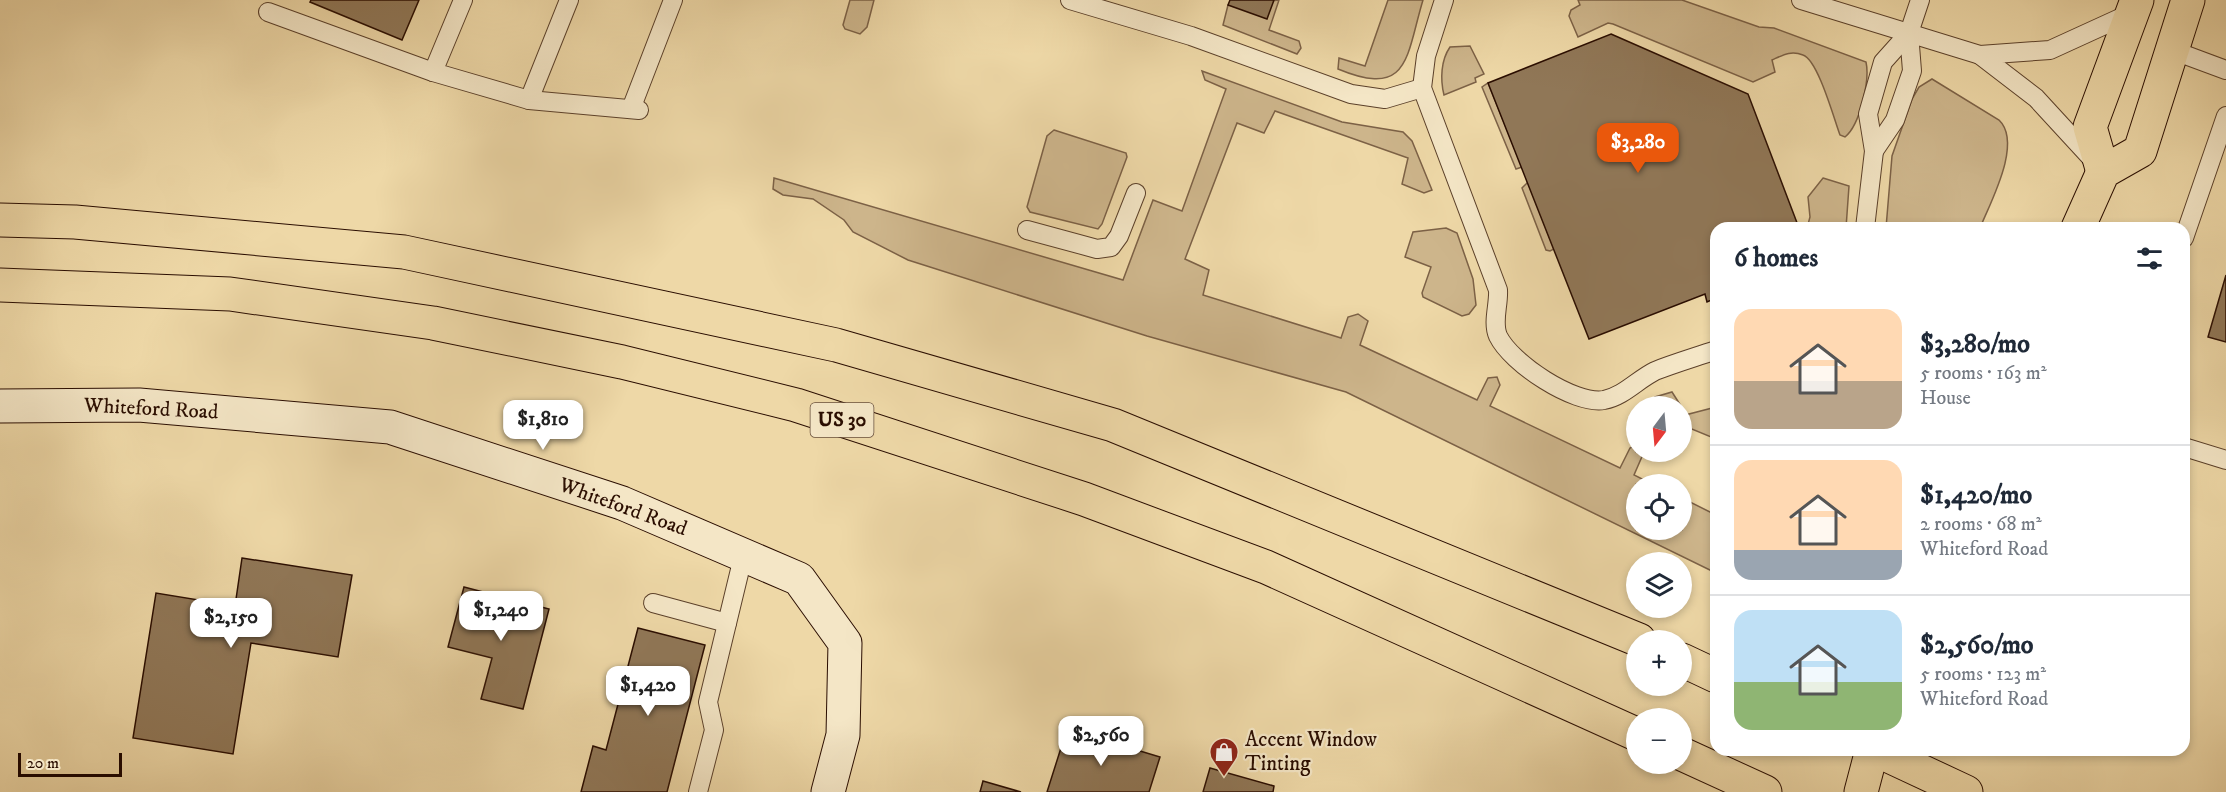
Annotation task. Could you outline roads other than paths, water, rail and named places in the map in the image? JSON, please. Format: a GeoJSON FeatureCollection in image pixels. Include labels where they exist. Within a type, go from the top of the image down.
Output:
{"type":"FeatureCollection","features":[{"type":"Feature","properties":{"kind":"main road"},"geometry":{"type":"LineString","coordinates":[[2081,222],[2103,172],[2140,151],[2188,0]]}},
{"type":"Feature","properties":{"kind":"main road"},"geometry":{"type":"LineString","coordinates":[[2103,172],[2090,127],[2135,6]]}},
{"type":"Feature","properties":{"kind":"main road"},"geometry":{"type":"LineString","coordinates":[[0,220],[75,222],[404,252],[836,345],[1113,425],[1626,635]]}},
{"type":"Feature","properties":{"kind":"main road","name":"US 30"},"geometry":{"type":"LineString","coordinates":[[0,285],[230,294],[433,323],[622,362],[796,405],[1084,499],[1266,567],[1626,729]]}},
{"type":"Feature","properties":{"kind":"main road"},"geometry":{"type":"LineString","coordinates":[[1692,665],[1710,673]]}},
{"type":"Feature","properties":{"kind":"main road"},"geometry":{"type":"LineString","coordinates":[[1861,792],[1872,756]]}},
{"type":"Feature","properties":{"kind":"main road"},"geometry":{"type":"LineString","coordinates":[[1887,756],[1966,792]]}},
{"type":"Feature","properties":{"kind":"main road"},"geometry":{"type":"LineString","coordinates":[[1692,759],[1765,792]]}},
{"type":"Feature","properties":{"kind":"street","name":"Whiteford Road"},"geometry":{"type":"LineString","coordinates":[[0,406],[139,405],[390,427],[622,503],[744,553],[799,579],[845,643],[843,735],[828,792]]}},
{"type":"Feature","properties":{"kind":"lane"},"geometry":{"type":"LineString","coordinates":[[433,72],[463,0]]}},
{"type":"Feature","properties":{"kind":"lane"},"geometry":{"type":"LineString","coordinates":[[529,100],[569,0]]}},
{"type":"Feature","properties":{"kind":"lane"},"geometry":{"type":"LineString","coordinates":[[268,12],[433,72],[529,100],[635,109],[673,0]]}},
{"type":"Feature","properties":{"kind":"lane"},"geometry":{"type":"LineString","coordinates":[[1070,0],[1191,36],[1351,94],[1385,99],[1422,88]]}},
{"type":"Feature","properties":{"kind":"lane"},"geometry":{"type":"LineString","coordinates":[[1444,0],[1426,56],[1422,88],[1498,290],[1498,334],[1518,362],[1538,376],[1586,399],[1602,400],[1619,395],[1654,372],[1710,352]]}},
{"type":"Feature","properties":{"kind":"lane"},"geometry":{"type":"LineString","coordinates":[[1801,0],[1980,55],[2036,98],[2103,172]]}},
{"type":"Feature","properties":{"kind":"lane"},"geometry":{"type":"LineString","coordinates":[[1874,151],[1895,120],[1912,72],[1909,33],[1920,0]]}},
{"type":"Feature","properties":{"kind":"lane"},"geometry":{"type":"LineString","coordinates":[[1980,55],[2050,50],[2135,6]]}},
{"type":"Feature","properties":{"kind":"lane"},"geometry":{"type":"LineString","coordinates":[[1866,222],[1874,151],[1868,114],[1883,62],[1909,33]]}},
{"type":"Feature","properties":{"kind":"lane"},"geometry":{"type":"LineString","coordinates":[[2172,50],[2226,70]]}},
{"type":"Feature","properties":{"kind":"lane"},"geometry":{"type":"LineString","coordinates":[[2190,222],[2226,116]]}},
{"type":"Feature","properties":{"kind":"lane"},"geometry":{"type":"LineString","coordinates":[[1027,230],[1097,249],[1111,247],[1119,236],[1136,193]]}},
{"type":"Feature","properties":{"kind":"lane"},"geometry":{"type":"LineString","coordinates":[[2190,449],[2226,460]]}},
{"type":"Feature","properties":{"kind":"lane"},"geometry":{"type":"LineString","coordinates":[[698,792],[714,730],[708,702],[744,553]]}},
{"type":"Feature","properties":{"kind":"lane"},"geometry":{"type":"LineString","coordinates":[[653,603],[727,623]]}},
{"type":"Feature","properties":{"kind":"place","name":"Accent Window Tinting"},"geometry":{"type":"Point","coordinates":[1224,778]}}]}
